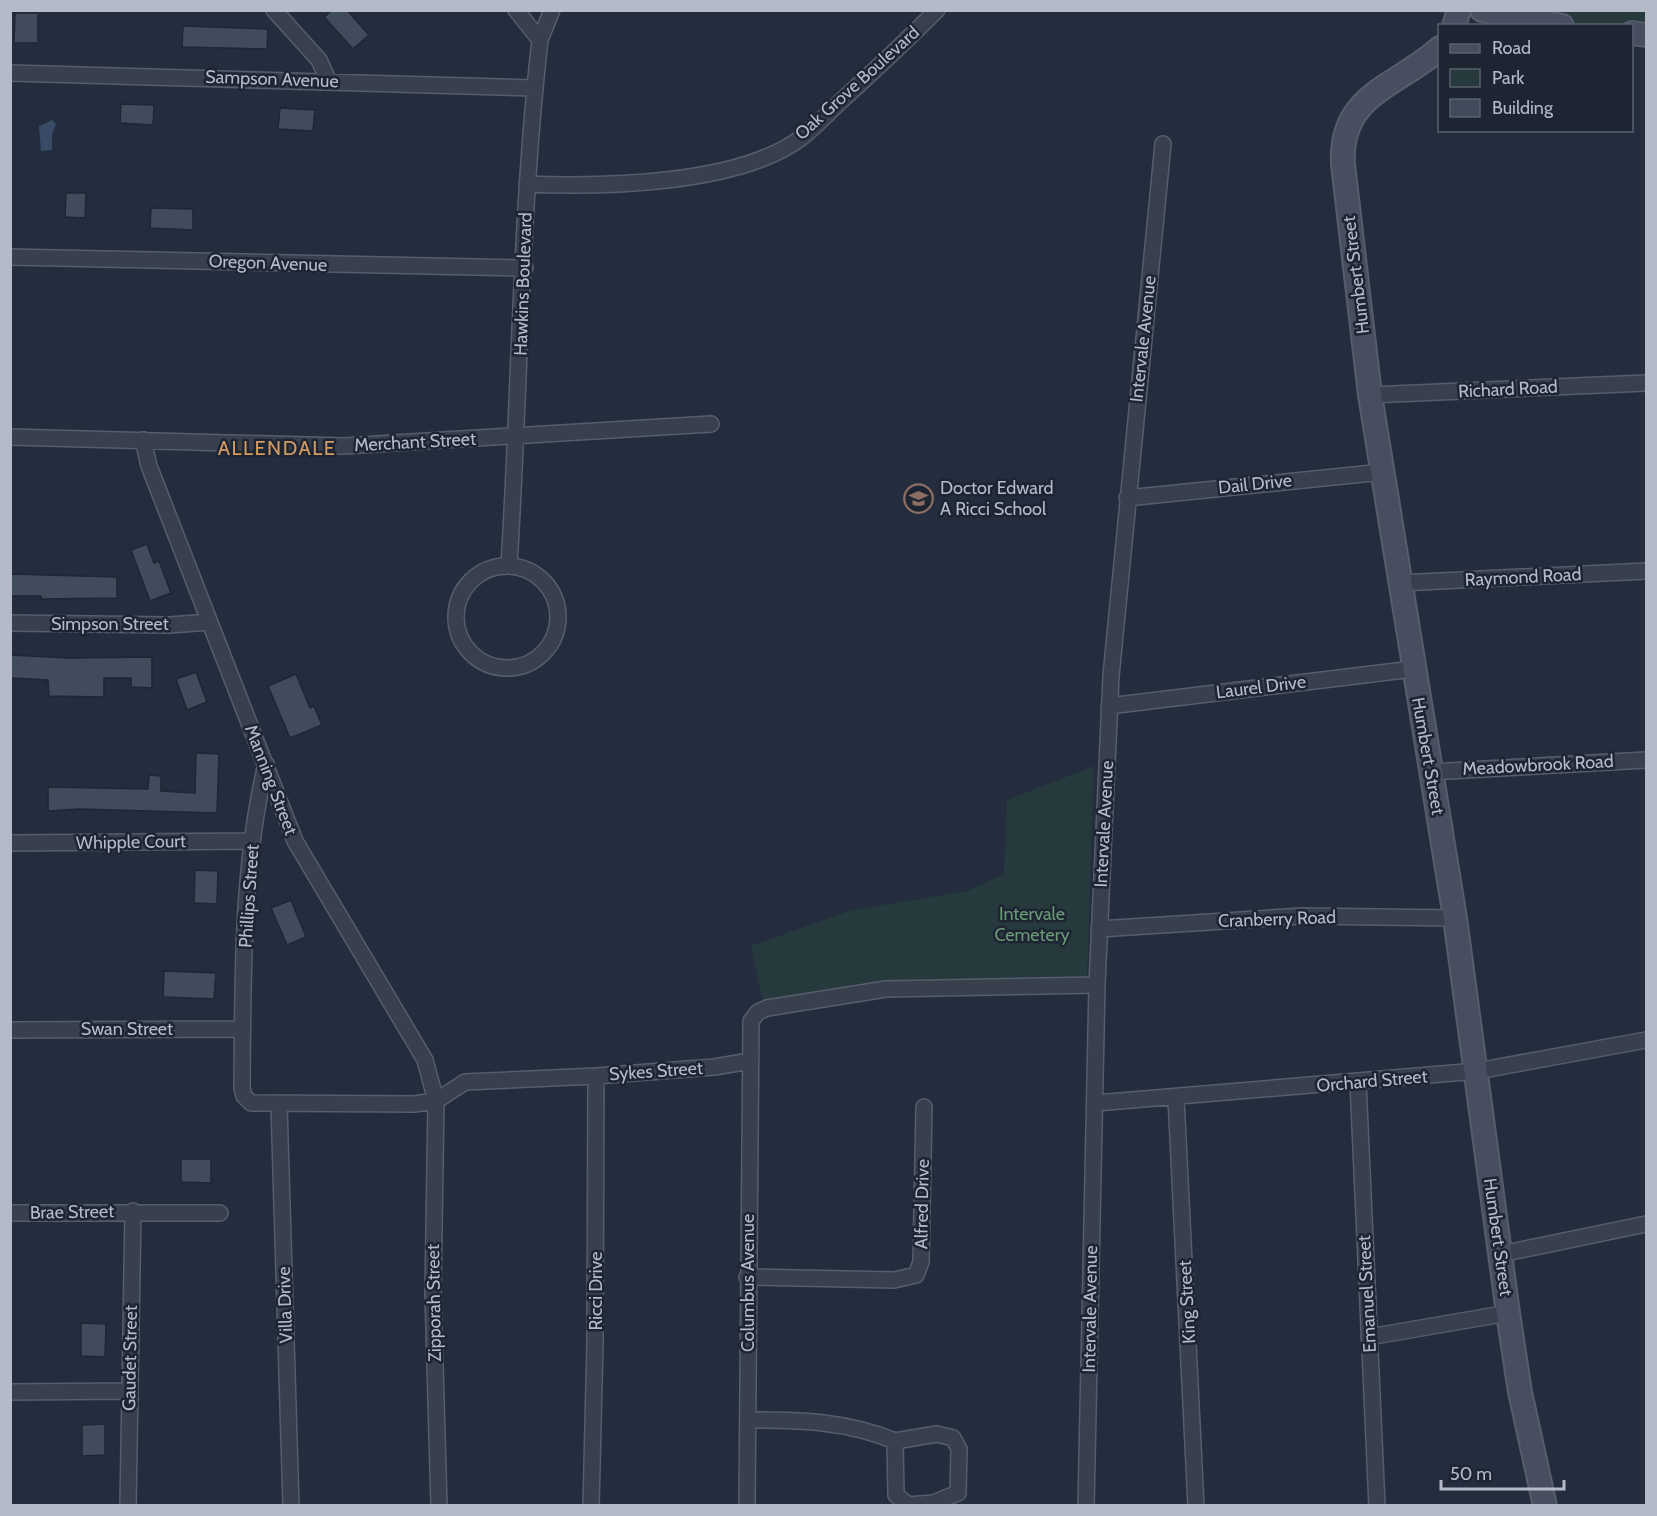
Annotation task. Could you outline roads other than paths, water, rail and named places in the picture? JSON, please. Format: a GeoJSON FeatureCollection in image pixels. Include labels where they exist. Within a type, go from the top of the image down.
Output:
{"type":"FeatureCollection","features":[{"type":"Feature","properties":{"kind":"street"},"geometry":{"type":"LineString","coordinates":[[274,10],[319,60],[329,82]]}},
{"type":"Feature","properties":{"kind":"street"},"geometry":{"type":"LineString","coordinates":[[516,10],[540,40]]}},
{"type":"Feature","properties":{"kind":"street","name":"Hawkins Boulevard"},"geometry":{"type":"LineString","coordinates":[[509,565],[525,268],[527,184],[534,88],[540,40],[552,10]]}},
{"type":"Feature","properties":{"kind":"street","name":"Oak Grove Boulevard"},"geometry":{"type":"LineString","coordinates":[[527,184],[604,183],[700,175],[742,165],[772,154],[800,138],[937,10]]}},
{"type":"Feature","properties":{"kind":"street"},"geometry":{"type":"LineString","coordinates":[[1482,10],[1552,24]]}},
{"type":"Feature","properties":{"kind":"street","name":"Humbert Street"},"geometry":{"type":"LineString","coordinates":[[1438,49],[1359,107],[1350,122],[1342,147],[1370,395],[1455,918],[1520,1392],[1545,1506]]}},
{"type":"Feature","properties":{"kind":"street","name":"Sampson Avenue"},"geometry":{"type":"LineString","coordinates":[[10,73],[534,88]]}},
{"type":"Feature","properties":{"kind":"street","name":"Intervale Avenue"},"geometry":{"type":"LineString","coordinates":[[1086,1506],[1097,985],[1110,706],[1127,498],[1163,144]]}},
{"type":"Feature","properties":{"kind":"street","name":"Oregon Avenue"},"geometry":{"type":"LineString","coordinates":[[10,256],[525,268]]}},
{"type":"Feature","properties":{"kind":"street","name":"Richard Road"},"geometry":{"type":"LineString","coordinates":[[1370,395],[1647,382]]}},
{"type":"Feature","properties":{"kind":"street","name":"Merchant Street"},"geometry":{"type":"LineString","coordinates":[[10,437],[344,446],[711,424]]}},
{"type":"Feature","properties":{"kind":"street","name":"Manning Street"},"geometry":{"type":"LineString","coordinates":[[143,440],[149,466],[295,841],[425,1060],[436,1101]]}},
{"type":"Feature","properties":{"kind":"street","name":"Dail Drive"},"geometry":{"type":"LineString","coordinates":[[1127,498],[1383,472]]}},
{"type":"Feature","properties":{"kind":"street"},"geometry":{"type":"LineString","coordinates":[[509,565],[534,573],[544,582],[552,593],[558,619],[556,632],[542,655],[530,663],[504,668],[491,666],[469,652],[461,641],[455,615],[463,589],[472,579],[483,571],[509,565]]}},
{"type":"Feature","properties":{"kind":"street","name":"Raymond Road"},"geometry":{"type":"LineString","coordinates":[[1400,583],[1647,571]]}},
{"type":"Feature","properties":{"kind":"street","name":"Simpson Street"},"geometry":{"type":"LineString","coordinates":[[10,623],[170,625],[209,622]]}},
{"type":"Feature","properties":{"kind":"street","name":"Laurel Drive"},"geometry":{"type":"LineString","coordinates":[[1110,706],[1413,669]]}},
{"type":"Feature","properties":{"kind":"street","name":"Meadowbrook Road"},"geometry":{"type":"LineString","coordinates":[[1430,772],[1647,760]]}},
{"type":"Feature","properties":{"kind":"street","name":"Phillips Street"},"geometry":{"type":"LineString","coordinates":[[243,1029],[248,878],[256,804],[266,765]]}},
{"type":"Feature","properties":{"kind":"street","name":"Whipple Court"},"geometry":{"type":"LineString","coordinates":[[10,843],[252,841]]}},
{"type":"Feature","properties":{"kind":"street","name":"Cranberry Road"},"geometry":{"type":"LineString","coordinates":[[1099,929],[1302,916],[1455,918]]}},
{"type":"Feature","properties":{"kind":"street"},"geometry":{"type":"LineString","coordinates":[[750,1061],[751,1022],[758,1012],[767,1008],[886,989],[1097,985]]}},
{"type":"Feature","properties":{"kind":"street"},"geometry":{"type":"LineString","coordinates":[[243,1029],[244,1096],[251,1103],[279,1105],[436,1101]]}},
{"type":"Feature","properties":{"kind":"street","name":"Swan Street"},"geometry":{"type":"LineString","coordinates":[[10,1030],[243,1029]]}},
{"type":"Feature","properties":{"kind":"street","name":"Orchard Street"},"geometry":{"type":"LineString","coordinates":[[1096,1103],[1477,1071],[1647,1040]]}},
{"type":"Feature","properties":{"kind":"street","name":"Sykes Street"},"geometry":{"type":"LineString","coordinates":[[436,1101],[465,1082],[596,1076],[714,1067],[750,1061]]}},
{"type":"Feature","properties":{"kind":"street","name":"Columbus Avenue"},"geometry":{"type":"LineString","coordinates":[[747,1506],[750,1061]]}},
{"type":"Feature","properties":{"kind":"street","name":"Ricci Drive"},"geometry":{"type":"LineString","coordinates":[[591,1506],[596,1331],[596,1076]]}},
{"type":"Feature","properties":{"kind":"street","name":"Emanuel Street"},"geometry":{"type":"LineString","coordinates":[[1358,1082],[1377,1506]]}},
{"type":"Feature","properties":{"kind":"street","name":"King Street"},"geometry":{"type":"LineString","coordinates":[[1176,1098],[1196,1506]]}},
{"type":"Feature","properties":{"kind":"street","name":"Zipporah Street"},"geometry":{"type":"LineString","coordinates":[[436,1101],[432,1294],[439,1506]]}},
{"type":"Feature","properties":{"kind":"street","name":"Villa Drive"},"geometry":{"type":"LineString","coordinates":[[279,1105],[291,1506]]}},
{"type":"Feature","properties":{"kind":"street","name":"Alfred Drive"},"geometry":{"type":"LineString","coordinates":[[747,1277],[894,1280],[916,1275],[921,1262],[924,1107]]}},
{"type":"Feature","properties":{"kind":"street","name":"Brae Street"},"geometry":{"type":"LineString","coordinates":[[10,1213],[133,1211],[220,1213]]}},
{"type":"Feature","properties":{"kind":"street","name":"Gaudet Street"},"geometry":{"type":"LineString","coordinates":[[128,1506],[133,1211]]}},
{"type":"Feature","properties":{"kind":"street"},"geometry":{"type":"LineString","coordinates":[[1501,1254],[1647,1224]]}},
{"type":"Feature","properties":{"kind":"street"},"geometry":{"type":"LineString","coordinates":[[1369,1338],[1508,1313]]}},
{"type":"Feature","properties":{"kind":"street"},"geometry":{"type":"LineString","coordinates":[[10,1392],[130,1391]]}},
{"type":"Feature","properties":{"kind":"street"},"geometry":{"type":"LineString","coordinates":[[749,1420],[822,1421],[874,1432],[896,1441],[937,1434],[953,1438],[959,1449],[958,1493],[933,1503],[908,1505],[901,1501],[896,1495],[896,1441]]}},
{"type":"Feature","properties":{"kind":"water"},"geometry":{"type":"Polygon","coordinates":[[[52,120],[56,124],[52,134],[52,150],[41,151],[39,126],[52,120]]]}},
{"type":"Feature","properties":{"kind":"place","name":"Doctor Edward A Ricci School"},"geometry":{"type":"Point","coordinates":[919,498]}},
{"type":"Feature","properties":{"kind":"district","name":"ALLENDALE"},"geometry":{"type":"Point","coordinates":[277,448]}},
{"type":"Feature","properties":{"kind":"park label","name":"Intervale Cemetery"},"geometry":{"type":"Point","coordinates":[1032,924]}}]}
